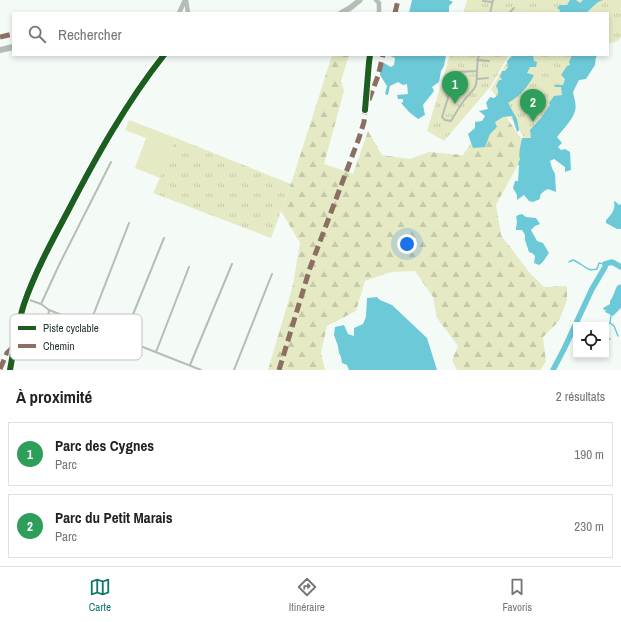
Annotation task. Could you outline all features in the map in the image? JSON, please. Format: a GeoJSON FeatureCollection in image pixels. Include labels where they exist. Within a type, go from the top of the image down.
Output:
{"type":"FeatureCollection","features":[{"type":"Feature","properties":{"kind":"main road"},"geometry":{"type":"LineString","coordinates":[[0,50],[12,47]]}},
{"type":"Feature","properties":{"kind":"street"},"geometry":{"type":"LineString","coordinates":[[180,12],[186,0]]}},
{"type":"Feature","properties":{"kind":"street"},"geometry":{"type":"LineString","coordinates":[[186,0],[188,12]]}},
{"type":"Feature","properties":{"kind":"street"},"geometry":{"type":"LineString","coordinates":[[342,12],[360,0]]}},
{"type":"Feature","properties":{"kind":"street"},"geometry":{"type":"LineString","coordinates":[[376,0],[379,3],[379,12]]}},
{"type":"Feature","properties":{"kind":"street"},"geometry":{"type":"LineString","coordinates":[[22,314],[26,299],[40,265],[90,168],[134,96],[163,56]]}},
{"type":"Feature","properties":{"kind":"street"},"geometry":{"type":"LineString","coordinates":[[366,110],[370,56]]}},
{"type":"Feature","properties":{"kind":"street"},"geometry":{"type":"LineString","coordinates":[[10,370],[12,360]]}},
{"type":"Feature","properties":{"kind":"lane"},"geometry":{"type":"LineString","coordinates":[[483,1],[493,1],[490,12]]}},
{"type":"Feature","properties":{"kind":"lane"},"geometry":{"type":"LineString","coordinates":[[510,12],[514,8]]}},
{"type":"Feature","properties":{"kind":"lane"},"geometry":{"type":"LineString","coordinates":[[477,71],[456,72],[442,116],[445,120],[450,121],[474,89],[477,79],[477,71],[477,60],[479,56]]}},
{"type":"Feature","properties":{"kind":"lane"},"geometry":{"type":"LineString","coordinates":[[477,60],[489,61]]}},
{"type":"Feature","properties":{"kind":"lane"},"geometry":{"type":"LineString","coordinates":[[477,79],[488,78]]}},
{"type":"Feature","properties":{"kind":"lane"},"geometry":{"type":"LineString","coordinates":[[41,304],[111,162]]}},
{"type":"Feature","properties":{"kind":"lane"},"geometry":{"type":"LineString","coordinates":[[94,314],[129,223]]}},
{"type":"Feature","properties":{"kind":"lane"},"geometry":{"type":"LineString","coordinates":[[133,314],[164,238]]}},
{"type":"Feature","properties":{"kind":"lane"},"geometry":{"type":"LineString","coordinates":[[190,365],[232,264]]}},
{"type":"Feature","properties":{"kind":"lane"},"geometry":{"type":"LineString","coordinates":[[156,352],[189,267]]}},
{"type":"Feature","properties":{"kind":"lane"},"geometry":{"type":"LineString","coordinates":[[234,370],[272,274]]}},
{"type":"Feature","properties":{"kind":"lane"},"geometry":{"type":"LineString","coordinates":[[26,299],[41,304],[49,310],[59,314]]}},
{"type":"Feature","properties":{"kind":"lane"},"geometry":{"type":"LineString","coordinates":[[48,314],[49,310]]}},
{"type":"Feature","properties":{"kind":"lane"},"geometry":{"type":"LineString","coordinates":[[142,346],[201,370]]}},
{"type":"Feature","properties":{"kind":"green space"},"geometry":{"type":"Polygon","coordinates":[[[467,0],[621,0],[621,37],[618,41],[609,44],[609,12],[463,12],[467,0]]]}},
{"type":"Feature","properties":{"kind":"green space"},"geometry":{"type":"Polygon","coordinates":[[[332,56],[349,56],[341,81],[344,91],[324,164],[353,174],[368,131],[382,155],[410,159],[429,152],[463,155],[498,104],[527,148],[496,205],[501,235],[529,272],[544,287],[567,286],[567,300],[559,321],[543,337],[546,362],[540,370],[457,370],[452,360],[458,346],[437,318],[433,297],[415,271],[391,272],[365,281],[356,311],[327,326],[321,353],[325,370],[268,370],[293,285],[300,243],[281,211],[332,56]]]}},
{"type":"Feature","properties":{"kind":"green space"},"geometry":{"type":"Polygon","coordinates":[[[450,56],[508,56],[491,86],[444,141],[427,131],[450,56]]]}},
{"type":"Feature","properties":{"kind":"green space"},"geometry":{"type":"Polygon","coordinates":[[[510,56],[584,56],[536,155],[491,89],[510,56]]]}},
{"type":"Feature","properties":{"kind":"green space"},"geometry":{"type":"Polygon","coordinates":[[[129,120],[176,138],[160,178],[135,168],[146,138],[125,130],[129,120]]]}},
{"type":"Feature","properties":{"kind":"green space"},"geometry":{"type":"Polygon","coordinates":[[[176,138],[291,184],[271,238],[153,193],[176,138]]]}},
{"type":"Feature","properties":{"kind":"water"},"geometry":{"type":"Polygon","coordinates":[[[412,0],[449,0],[453,2],[449,6],[449,12],[409,12],[412,0]]]}},
{"type":"Feature","properties":{"kind":"water"},"geometry":{"type":"Polygon","coordinates":[[[570,0],[576,0],[580,3],[583,0],[603,0],[598,2],[587,12],[559,12],[560,10],[557,8],[560,5],[567,5],[570,0]]]}},
{"type":"Feature","properties":{"kind":"water"},"geometry":{"type":"Polygon","coordinates":[[[390,56],[446,56],[439,82],[432,87],[434,91],[423,105],[425,115],[418,119],[401,103],[403,102],[403,99],[398,99],[397,95],[408,94],[407,84],[403,85],[398,82],[390,86],[388,95],[385,94],[387,86],[380,75],[381,66],[384,63],[391,67],[394,65],[395,58],[390,56]]]}},
{"type":"Feature","properties":{"kind":"water"},"geometry":{"type":"Polygon","coordinates":[[[512,56],[534,56],[534,61],[537,62],[536,67],[530,67],[527,73],[534,75],[529,84],[519,95],[508,103],[517,119],[519,130],[517,132],[512,116],[503,117],[495,122],[497,127],[490,134],[485,147],[473,148],[468,134],[475,128],[475,122],[482,121],[485,116],[479,111],[488,109],[486,103],[490,97],[494,98],[498,95],[496,86],[499,80],[502,80],[500,77],[502,71],[505,71],[508,67],[507,61],[512,56]]]}},
{"type":"Feature","properties":{"kind":"water"},"geometry":{"type":"Polygon","coordinates":[[[572,56],[597,56],[595,65],[586,79],[579,80],[573,92],[576,104],[574,115],[557,137],[562,143],[558,147],[561,150],[565,149],[570,152],[571,170],[565,172],[565,167],[554,159],[550,161],[555,174],[556,192],[548,189],[541,194],[540,199],[533,202],[529,201],[524,195],[517,200],[517,195],[513,188],[515,181],[518,181],[518,164],[520,159],[519,151],[522,138],[531,138],[530,130],[541,118],[554,96],[562,95],[561,87],[555,87],[555,85],[563,85],[565,79],[561,75],[567,66],[570,65],[569,62],[572,56]]]}},
{"type":"Feature","properties":{"kind":"water"},"geometry":{"type":"Polygon","coordinates":[[[615,201],[619,205],[621,204],[621,229],[617,229],[606,223],[606,220],[614,209],[615,201]]]}},
{"type":"Feature","properties":{"kind":"water"},"geometry":{"type":"Polygon","coordinates":[[[522,214],[526,217],[536,218],[540,224],[531,230],[537,241],[543,243],[549,253],[539,265],[534,263],[535,256],[529,252],[525,235],[522,230],[516,230],[516,217],[522,214]]]}},
{"type":"Feature","properties":{"kind":"water"},"geometry":{"type":"Polygon","coordinates":[[[621,284],[621,308],[613,316],[605,312],[606,310],[603,308],[610,304],[617,286],[621,284]]]}},
{"type":"Feature","properties":{"kind":"water"},"geometry":{"type":"Polygon","coordinates":[[[377,297],[380,300],[392,305],[427,338],[437,370],[349,370],[347,365],[342,363],[334,335],[335,327],[344,325],[348,334],[354,336],[354,328],[363,324],[366,317],[367,298],[377,297]]]}},
{"type":"Feature","properties":{"kind":"waterway"},"geometry":{"type":"LineString","coordinates":[[569,262],[573,260],[590,270],[597,269],[599,263],[605,264]]}},
{"type":"Feature","properties":{"kind":"waterway"},"geometry":{"type":"LineString","coordinates":[[553,370],[592,289],[605,267],[605,264],[612,262],[621,267]]}},
{"type":"Feature","properties":{"kind":"waterway"},"geometry":{"type":"LineString","coordinates":[[611,315],[610,323],[614,326],[618,336]]}},
{"type":"Feature","properties":{"kind":"marked path"},"geometry":{"type":"LineString","coordinates":[[395,12],[398,0]]}},
{"type":"Feature","properties":{"kind":"marked path"},"geometry":{"type":"LineString","coordinates":[[0,37],[12,34]]}},
{"type":"Feature","properties":{"kind":"marked path"},"geometry":{"type":"LineString","coordinates":[[279,370],[310,268],[359,138],[364,122],[365,110],[378,76],[383,56]]}},
{"type":"Feature","properties":{"kind":"marked path"},"geometry":{"type":"LineString","coordinates":[[0,369],[7,353],[10,350]]}},
{"type":"Feature","properties":{"kind":"cycle path"},"geometry":{"type":"LineString","coordinates":[[22,314],[33,280],[89,171],[124,111],[163,56]]}},
{"type":"Feature","properties":{"kind":"cycle path"},"geometry":{"type":"LineString","coordinates":[[365,110],[370,56]]}},
{"type":"Feature","properties":{"kind":"cycle path"},"geometry":{"type":"LineString","coordinates":[[10,370],[12,360]]}},
{"type":"Feature","properties":{"kind":"place","name":"Parc des Cygnes"},"geometry":{"type":"Point","coordinates":[455,104]}},
{"type":"Feature","properties":{"kind":"place","name":"Parc du Petit Marais"},"geometry":{"type":"Point","coordinates":[533,122]}}]}
